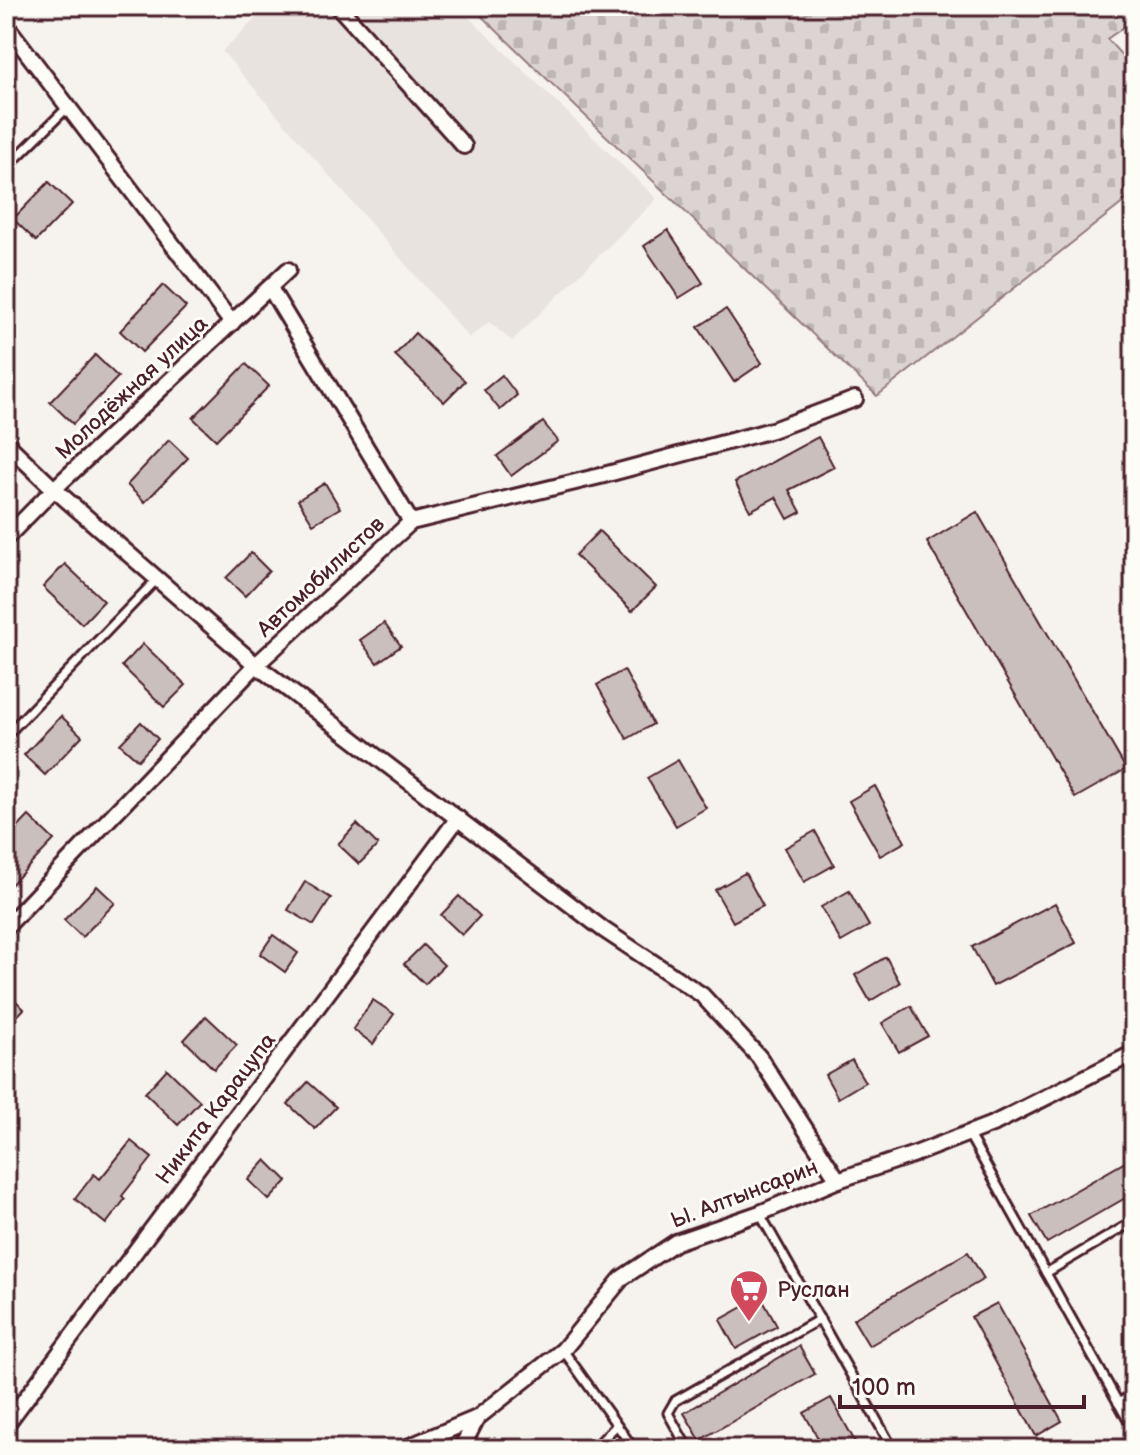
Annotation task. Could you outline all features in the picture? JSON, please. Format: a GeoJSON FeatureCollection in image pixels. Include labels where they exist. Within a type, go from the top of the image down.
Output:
{"type":"FeatureCollection","features":[{"type":"Feature","properties":{"kind":"street"},"geometry":{"type":"LineString","coordinates":[[338,6],[464,146]]}},
{"type":"Feature","properties":{"kind":"street"},"geometry":{"type":"LineString","coordinates":[[6,25],[232,323]]}},
{"type":"Feature","properties":{"kind":"street","name":"Молодёжная улица"},"geometry":{"type":"LineString","coordinates":[[6,538],[54,489],[288,270]]}},
{"type":"Feature","properties":{"kind":"street"},"geometry":{"type":"LineString","coordinates":[[270,288],[411,522]]}},
{"type":"Feature","properties":{"kind":"street","name":"Автомобилистов"},"geometry":{"type":"LineString","coordinates":[[6,927],[256,665],[411,522],[772,430],[855,399]]}},
{"type":"Feature","properties":{"kind":"street"},"geometry":{"type":"LineString","coordinates":[[6,443],[54,489],[256,665],[604,930],[702,995],[759,1057],[838,1180]]}},
{"type":"Feature","properties":{"kind":"street","name":"Никита Карацупа"},"geometry":{"type":"LineString","coordinates":[[6,1425],[458,818]]}},
{"type":"Feature","properties":{"kind":"street","name":"Ы. Алтынсарин"},"geometry":{"type":"LineString","coordinates":[[403,1449],[477,1418],[563,1350],[622,1278],[676,1242],[968,1133],[1106,1070],[1134,1053]]}},
{"type":"Feature","properties":{"kind":"street"},"geometry":{"type":"LineString","coordinates":[[461,1449],[477,1418]]}},
{"type":"Feature","properties":{"kind":"lane"},"geometry":{"type":"LineString","coordinates":[[6,168],[68,107]]}},
{"type":"Feature","properties":{"kind":"lane"},"geometry":{"type":"LineString","coordinates":[[6,736],[157,579]]}},
{"type":"Feature","properties":{"kind":"lane"},"geometry":{"type":"LineString","coordinates":[[968,1133],[1134,1431]]}},
{"type":"Feature","properties":{"kind":"lane"},"geometry":{"type":"LineString","coordinates":[[760,1213],[893,1449]]}},
{"type":"Feature","properties":{"kind":"lane"},"geometry":{"type":"LineString","coordinates":[[1046,1273],[1134,1221]]}},
{"type":"Feature","properties":{"kind":"lane"},"geometry":{"type":"LineString","coordinates":[[688,1449],[668,1413],[675,1401],[820,1319]]}},
{"type":"Feature","properties":{"kind":"lane"},"geometry":{"type":"LineString","coordinates":[[563,1350],[634,1449]]}},
{"type":"Feature","properties":{"kind":"lane"},"geometry":{"type":"LineString","coordinates":[[1118,1403],[1134,1394]]}},
{"type":"Feature","properties":{"kind":"lane"},"geometry":{"type":"LineString","coordinates":[[593,1449],[616,1426]]}},
{"type":"Feature","properties":{"kind":"shaded area"},"geometry":{"type":"Polygon","coordinates":[[[269,6],[457,6],[657,199],[512,341],[489,322],[469,338],[222,51],[269,6]]]}},
{"type":"Feature","properties":{"kind":"green space"},"geometry":{"type":"Polygon","coordinates":[[[471,6],[1134,6],[1134,20],[1107,39],[1134,69],[1134,194],[877,396],[471,6]]]}},
{"type":"Feature","properties":{"kind":"building"},"geometry":{"type":"Polygon","coordinates":[[[49,182],[72,204],[36,241],[13,219],[49,182]]]}},
{"type":"Feature","properties":{"kind":"building"},"geometry":{"type":"Polygon","coordinates":[[[668,230],[703,283],[679,298],[644,246],[668,230]]]}},
{"type":"Feature","properties":{"kind":"building"},"geometry":{"type":"Polygon","coordinates":[[[163,285],[186,307],[142,352],[120,331],[163,285]]]}},
{"type":"Feature","properties":{"kind":"building"},"geometry":{"type":"Polygon","coordinates":[[[726,309],[762,363],[734,382],[698,327],[726,309]]]}},
{"type":"Feature","properties":{"kind":"building"},"geometry":{"type":"Polygon","coordinates":[[[415,333],[465,381],[444,402],[395,355],[415,333]]]}},
{"type":"Feature","properties":{"kind":"building"},"geometry":{"type":"Polygon","coordinates":[[[95,355],[118,377],[73,424],[50,402],[95,355]]]}},
{"type":"Feature","properties":{"kind":"building"},"geometry":{"type":"Polygon","coordinates":[[[246,364],[269,386],[216,440],[193,418],[246,364]]]}},
{"type":"Feature","properties":{"kind":"building"},"geometry":{"type":"Polygon","coordinates":[[[502,375],[517,395],[500,410],[484,390],[502,375]]]}},
{"type":"Feature","properties":{"kind":"building"},"geometry":{"type":"Polygon","coordinates":[[[543,422],[558,441],[511,476],[497,456],[543,422]]]}},
{"type":"Feature","properties":{"kind":"building"},"geometry":{"type":"Polygon","coordinates":[[[818,437],[834,467],[789,490],[801,512],[788,519],[776,497],[750,511],[735,482],[818,437]]]}},
{"type":"Feature","properties":{"kind":"building"},"geometry":{"type":"Polygon","coordinates":[[[169,440],[188,458],[145,502],[127,485],[169,440]]]}},
{"type":"Feature","properties":{"kind":"building"},"geometry":{"type":"Polygon","coordinates":[[[325,483],[340,508],[313,524],[298,500],[325,483]]]}},
{"type":"Feature","properties":{"kind":"building"},"geometry":{"type":"Polygon","coordinates":[[[977,512],[1126,769],[1075,798],[927,542],[977,512]]]}},
{"type":"Feature","properties":{"kind":"building"},"geometry":{"type":"Polygon","coordinates":[[[599,531],[656,587],[632,611],[575,555],[599,531]]]}},
{"type":"Feature","properties":{"kind":"building"},"geometry":{"type":"Polygon","coordinates":[[[251,553],[269,571],[245,596],[226,578],[251,553]]]}},
{"type":"Feature","properties":{"kind":"building"},"geometry":{"type":"Polygon","coordinates":[[[65,564],[104,601],[82,624],[43,587],[65,564]]]}},
{"type":"Feature","properties":{"kind":"building"},"geometry":{"type":"Polygon","coordinates":[[[384,623],[401,646],[377,663],[360,640],[384,623]]]}},
{"type":"Feature","properties":{"kind":"building"},"geometry":{"type":"Polygon","coordinates":[[[143,644],[186,685],[164,707],[122,666],[143,644]]]}},
{"type":"Feature","properties":{"kind":"building"},"geometry":{"type":"Polygon","coordinates":[[[624,670],[653,724],[627,739],[597,685],[624,670]]]}},
{"type":"Feature","properties":{"kind":"building"},"geometry":{"type":"Polygon","coordinates":[[[61,716],[82,736],[45,775],[24,755],[61,716]]]}},
{"type":"Feature","properties":{"kind":"building"},"geometry":{"type":"Polygon","coordinates":[[[141,722],[158,739],[138,760],[120,744],[141,722]]]}},
{"type":"Feature","properties":{"kind":"building"},"geometry":{"type":"Polygon","coordinates":[[[678,760],[706,808],[676,826],[647,778],[678,760]]]}},
{"type":"Feature","properties":{"kind":"building"},"geometry":{"type":"Polygon","coordinates":[[[875,786],[905,842],[880,856],[849,801],[875,786]]]}},
{"type":"Feature","properties":{"kind":"building"},"geometry":{"type":"Polygon","coordinates":[[[29,816],[54,840],[6,890],[6,840],[29,816]]]}},
{"type":"Feature","properties":{"kind":"building"},"geometry":{"type":"Polygon","coordinates":[[[357,824],[378,845],[359,864],[338,844],[357,824]]]}},
{"type":"Feature","properties":{"kind":"building"},"geometry":{"type":"Polygon","coordinates":[[[815,831],[834,865],[804,882],[785,848],[815,831]]]}},
{"type":"Feature","properties":{"kind":"building"},"geometry":{"type":"Polygon","coordinates":[[[745,873],[763,906],[733,922],[715,890],[745,873]]]}},
{"type":"Feature","properties":{"kind":"building"},"geometry":{"type":"Polygon","coordinates":[[[305,882],[331,898],[314,925],[288,910],[305,882]]]}},
{"type":"Feature","properties":{"kind":"building"},"geometry":{"type":"Polygon","coordinates":[[[97,886],[115,903],[82,937],[64,920],[97,886]]]}},
{"type":"Feature","properties":{"kind":"building"},"geometry":{"type":"Polygon","coordinates":[[[849,891],[869,926],[841,942],[821,907],[849,891]]]}},
{"type":"Feature","properties":{"kind":"building"},"geometry":{"type":"Polygon","coordinates":[[[459,896],[480,916],[462,935],[441,915],[459,896]]]}},
{"type":"Feature","properties":{"kind":"building"},"geometry":{"type":"Polygon","coordinates":[[[1055,903],[1076,943],[993,986],[972,947],[1055,903]]]}},
{"type":"Feature","properties":{"kind":"building"},"geometry":{"type":"Polygon","coordinates":[[[273,935],[298,953],[285,972],[260,954],[273,935]]]}},
{"type":"Feature","properties":{"kind":"building"},"geometry":{"type":"Polygon","coordinates":[[[423,945],[444,965],[425,984],[404,964],[423,945]]]}},
{"type":"Feature","properties":{"kind":"building"},"geometry":{"type":"Polygon","coordinates":[[[886,957],[900,983],[870,1001],[855,975],[886,957]]]}},
{"type":"Feature","properties":{"kind":"building"},"geometry":{"type":"Polygon","coordinates":[[[6,991],[24,1009],[6,1028],[6,991]]]}},
{"type":"Feature","properties":{"kind":"building"},"geometry":{"type":"Polygon","coordinates":[[[373,1000],[394,1014],[373,1044],[353,1029],[373,1000]]]}},
{"type":"Feature","properties":{"kind":"building"},"geometry":{"type":"Polygon","coordinates":[[[911,1006],[928,1036],[899,1052],[882,1023],[911,1006]]]}},
{"type":"Feature","properties":{"kind":"building"},"geometry":{"type":"Polygon","coordinates":[[[206,1016],[237,1045],[214,1069],[184,1040],[206,1016]]]}},
{"type":"Feature","properties":{"kind":"building"},"geometry":{"type":"Polygon","coordinates":[[[852,1060],[865,1082],[838,1098],[825,1075],[852,1060]]]}},
{"type":"Feature","properties":{"kind":"building"},"geometry":{"type":"Polygon","coordinates":[[[167,1069],[200,1101],[178,1125],[145,1093],[167,1069]]]}},
{"type":"Feature","properties":{"kind":"building"},"geometry":{"type":"Polygon","coordinates":[[[308,1082],[336,1107],[315,1129],[288,1104],[308,1082]]]}},
{"type":"Feature","properties":{"kind":"building"},"geometry":{"type":"Polygon","coordinates":[[[131,1141],[152,1158],[122,1196],[125,1199],[106,1224],[75,1199],[94,1174],[100,1179],[131,1141]]]}},
{"type":"Feature","properties":{"kind":"building"},"geometry":{"type":"Polygon","coordinates":[[[1134,1157],[1134,1193],[1047,1243],[1031,1216],[1134,1157]]]}},
{"type":"Feature","properties":{"kind":"building"},"geometry":{"type":"Polygon","coordinates":[[[266,1160],[287,1181],[269,1200],[248,1180],[266,1160]]]}},
{"type":"Feature","properties":{"kind":"building"},"geometry":{"type":"Polygon","coordinates":[[[968,1252],[984,1279],[869,1346],[853,1319],[968,1252]]]}},
{"type":"Feature","properties":{"kind":"building","name":"Руслан"},"geometry":{"type":"Polygon","coordinates":[[[761,1297],[777,1326],[736,1349],[720,1320],[761,1297]]]}},
{"type":"Feature","properties":{"kind":"building"},"geometry":{"type":"Polygon","coordinates":[[[997,1303],[1062,1421],[1036,1436],[971,1317],[997,1303]]]}},
{"type":"Feature","properties":{"kind":"building"},"geometry":{"type":"Polygon","coordinates":[[[799,1346],[815,1374],[700,1440],[684,1413],[799,1346]]]}},
{"type":"Feature","properties":{"kind":"building"},"geometry":{"type":"Polygon","coordinates":[[[831,1398],[859,1449],[824,1449],[804,1413],[831,1398]]]}},
{"type":"Feature","properties":{"kind":"place","name":"Руслан"},"geometry":{"type":"Point","coordinates":[749,1323]}}]}
